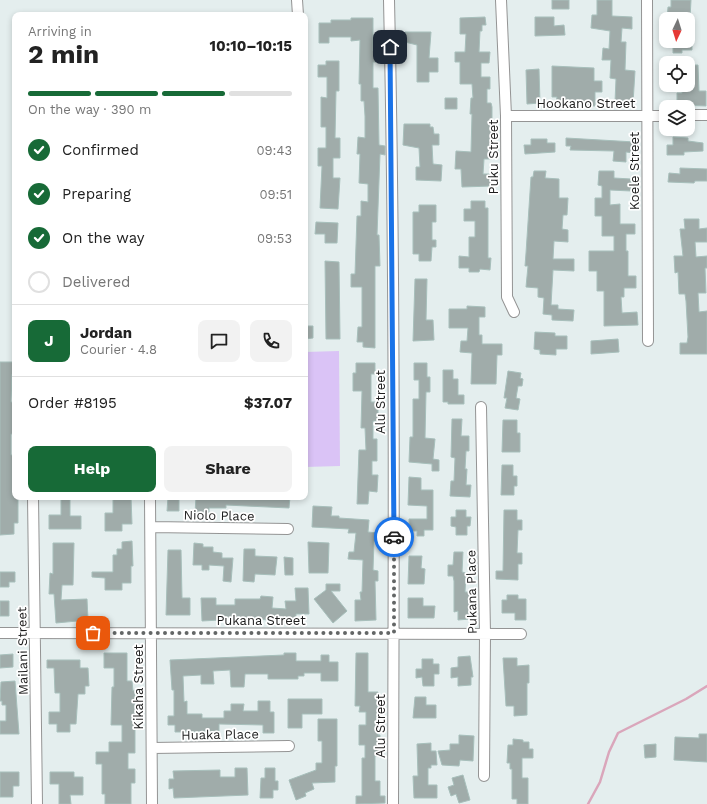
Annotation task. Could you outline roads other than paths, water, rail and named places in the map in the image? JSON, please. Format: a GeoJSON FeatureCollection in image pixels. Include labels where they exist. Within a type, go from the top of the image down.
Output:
{"type":"FeatureCollection","features":[{"type":"Feature","properties":{"kind":"street"},"geometry":{"type":"LineString","coordinates":[[297,0],[298,12]]}},
{"type":"Feature","properties":{"kind":"street","name":"Alu Street"},"geometry":{"type":"LineString","coordinates":[[389,0],[391,94],[394,633],[393,804]]}},
{"type":"Feature","properties":{"kind":"street","name":"Puku Street"},"geometry":{"type":"LineString","coordinates":[[501,0],[506,116],[507,297],[514,312]]}},
{"type":"Feature","properties":{"kind":"street","name":"Koele Street"},"geometry":{"type":"LineString","coordinates":[[647,0],[648,341]]}},
{"type":"Feature","properties":{"kind":"street"},"geometry":{"type":"LineString","coordinates":[[695,115],[707,115]]}},
{"type":"Feature","properties":{"kind":"street","name":"Hookano Street"},"geometry":{"type":"LineString","coordinates":[[506,116],[659,116]]}},
{"type":"Feature","properties":{"kind":"street","name":"Pukana Place"},"geometry":{"type":"LineString","coordinates":[[481,407],[484,776]]}},
{"type":"Feature","properties":{"kind":"street","name":"Mailani Street"},"geometry":{"type":"LineString","coordinates":[[33,500],[37,804]]}},
{"type":"Feature","properties":{"kind":"street","name":"Kikaha Street"},"geometry":{"type":"LineString","coordinates":[[150,500],[152,804]]}},
{"type":"Feature","properties":{"kind":"street","name":"Niolo Place"},"geometry":{"type":"LineString","coordinates":[[151,527],[288,529]]}},
{"type":"Feature","properties":{"kind":"street","name":"Pukana Street"},"geometry":{"type":"LineString","coordinates":[[0,633],[521,634]]}},
{"type":"Feature","properties":{"kind":"street","name":"Huaka Place"},"geometry":{"type":"LineString","coordinates":[[152,748],[289,746]]}},
{"type":"Feature","properties":{"kind":"waterway"},"geometry":{"type":"LineString","coordinates":[[588,804],[600,782],[609,752],[618,733],[686,699],[707,686]]}}]}
